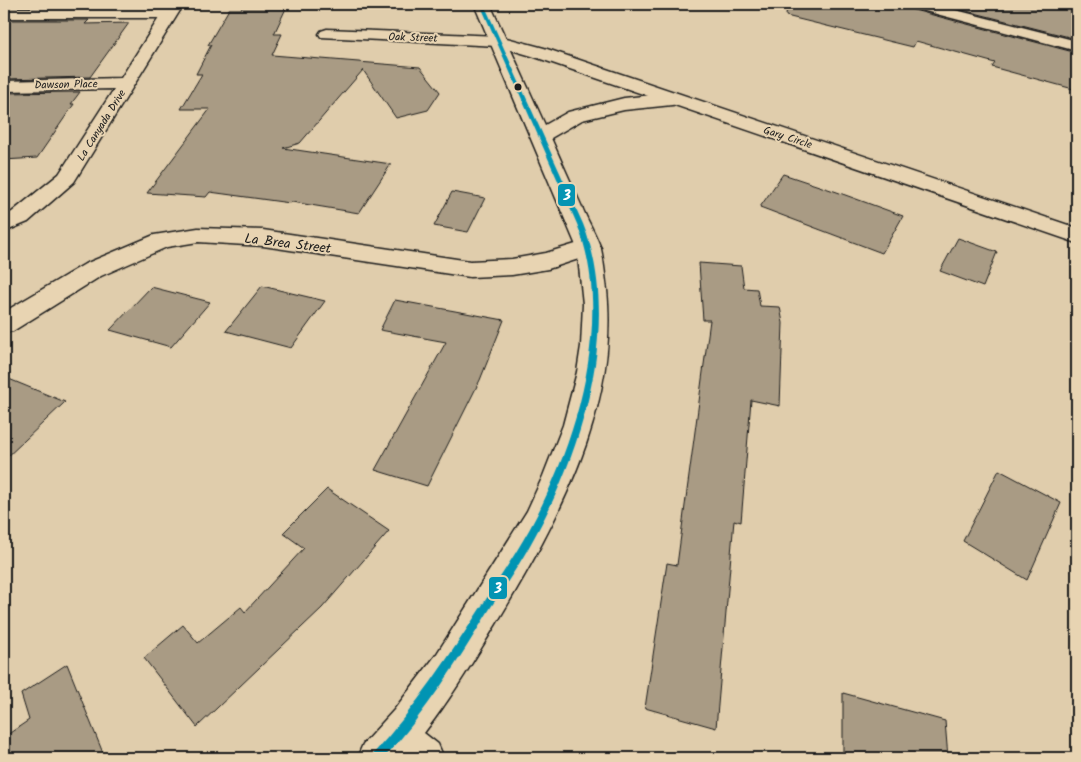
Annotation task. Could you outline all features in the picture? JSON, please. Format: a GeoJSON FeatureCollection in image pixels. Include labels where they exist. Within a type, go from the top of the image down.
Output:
{"type":"FeatureCollection","features":[{"type":"Feature","properties":{"kind":"street"},"geometry":{"type":"LineString","coordinates":[[400,751],[538,521],[569,449],[586,390],[595,338],[594,283],[589,248],[482,4]]}},
{"type":"Feature","properties":{"kind":"street"},"geometry":{"type":"LineString","coordinates":[[915,4],[1077,46]]}},
{"type":"Feature","properties":{"kind":"street"},"geometry":{"type":"LineString","coordinates":[[4,13],[173,8]]}},
{"type":"Feature","properties":{"kind":"street","name":"La Canyada Drive"},"geometry":{"type":"LineString","coordinates":[[4,225],[20,216],[68,178],[173,8]]}},
{"type":"Feature","properties":{"kind":"street","name":"Oak Street"},"geometry":{"type":"LineString","coordinates":[[327,34],[499,41]]}},
{"type":"Feature","properties":{"kind":"street","name":"Gary Circle"},"geometry":{"type":"LineString","coordinates":[[499,41],[538,52],[1077,236]]}},
{"type":"Feature","properties":{"kind":"street","name":"Dawson Place"},"geometry":{"type":"LineString","coordinates":[[4,86],[128,83]]}},
{"type":"Feature","properties":{"kind":"street"},"geometry":{"type":"LineString","coordinates":[[540,136],[575,116],[624,104],[672,99]]}},
{"type":"Feature","properties":{"kind":"street","name":"La Brea Street"},"geometry":{"type":"LineString","coordinates":[[4,324],[93,270],[162,240],[198,235],[263,238],[470,269],[512,267],[548,261],[589,248]]}},
{"type":"Feature","properties":{"kind":"building"},"geometry":{"type":"Polygon","coordinates":[[[4,4],[102,4],[100,6],[4,6],[4,4]]]}},
{"type":"Feature","properties":{"kind":"building"},"geometry":{"type":"Polygon","coordinates":[[[244,4],[288,4],[274,34],[282,34],[272,55],[420,67],[440,92],[428,110],[396,118],[363,70],[300,143],[283,148],[391,164],[359,213],[292,202],[210,192],[206,197],[147,193],[210,109],[181,109],[202,74],[196,74],[211,45],[208,45],[229,9],[241,9],[244,4]]]}},
{"type":"Feature","properties":{"kind":"building"},"geometry":{"type":"Polygon","coordinates":[[[787,4],[905,4],[910,9],[1077,53],[1077,90],[992,67],[995,63],[916,41],[913,47],[786,16],[787,4]]]}},
{"type":"Feature","properties":{"kind":"building"},"geometry":{"type":"Polygon","coordinates":[[[939,4],[1047,4],[1077,10],[1077,39],[939,4]]]}},
{"type":"Feature","properties":{"kind":"building"},"geometry":{"type":"Polygon","coordinates":[[[4,20],[89,20],[85,24],[129,23],[90,77],[4,79],[4,20]]]}},
{"type":"Feature","properties":{"kind":"building"},"geometry":{"type":"Polygon","coordinates":[[[80,92],[71,104],[74,104],[37,158],[4,160],[4,93],[80,92]]]}},
{"type":"Feature","properties":{"kind":"building"},"geometry":{"type":"Polygon","coordinates":[[[783,174],[903,216],[882,253],[760,207],[783,174]]]}},
{"type":"Feature","properties":{"kind":"building"},"geometry":{"type":"Polygon","coordinates":[[[452,192],[485,198],[468,232],[434,226],[452,192]]]}},
{"type":"Feature","properties":{"kind":"building"},"geometry":{"type":"Polygon","coordinates":[[[958,238],[997,252],[983,287],[940,271],[958,238]]]}},
{"type":"Feature","properties":{"kind":"building"},"geometry":{"type":"Polygon","coordinates":[[[699,263],[741,266],[744,288],[757,289],[760,306],[780,307],[783,323],[780,406],[751,400],[741,522],[734,520],[716,728],[645,708],[667,563],[677,565],[710,320],[703,320],[699,263]]]}},
{"type":"Feature","properties":{"kind":"building"},"geometry":{"type":"Polygon","coordinates":[[[262,286],[325,301],[291,348],[226,331],[262,286]]]}},
{"type":"Feature","properties":{"kind":"building"},"geometry":{"type":"Polygon","coordinates":[[[151,287],[210,302],[171,347],[110,330],[151,287]]]}},
{"type":"Feature","properties":{"kind":"building"},"geometry":{"type":"Polygon","coordinates":[[[395,300],[504,320],[480,380],[427,486],[375,470],[446,342],[380,330],[395,300]]]}},
{"type":"Feature","properties":{"kind":"building"},"geometry":{"type":"Polygon","coordinates":[[[4,377],[65,402],[4,460],[4,377]]]}},
{"type":"Feature","properties":{"kind":"building"},"geometry":{"type":"Polygon","coordinates":[[[999,470],[1061,503],[1027,580],[963,541],[999,470]]]}},
{"type":"Feature","properties":{"kind":"building"},"geometry":{"type":"Polygon","coordinates":[[[327,489],[389,531],[322,608],[197,727],[144,658],[183,625],[198,643],[241,607],[245,612],[304,548],[283,533],[327,489]]]}},
{"type":"Feature","properties":{"kind":"building"},"geometry":{"type":"Polygon","coordinates":[[[67,664],[105,758],[4,758],[4,737],[29,720],[21,694],[67,664]]]}},
{"type":"Feature","properties":{"kind":"building"},"geometry":{"type":"Polygon","coordinates":[[[843,693],[945,721],[948,758],[843,758],[843,693]]]}},
{"type":"Feature","properties":{"kind":"transit line","name":"3"},"geometry":{"type":"LineString","coordinates":[[377,758],[408,723],[435,686],[461,648],[532,533],[563,467],[576,432],[592,360],[595,324],[594,287],[587,243],[482,4]]}}]}
